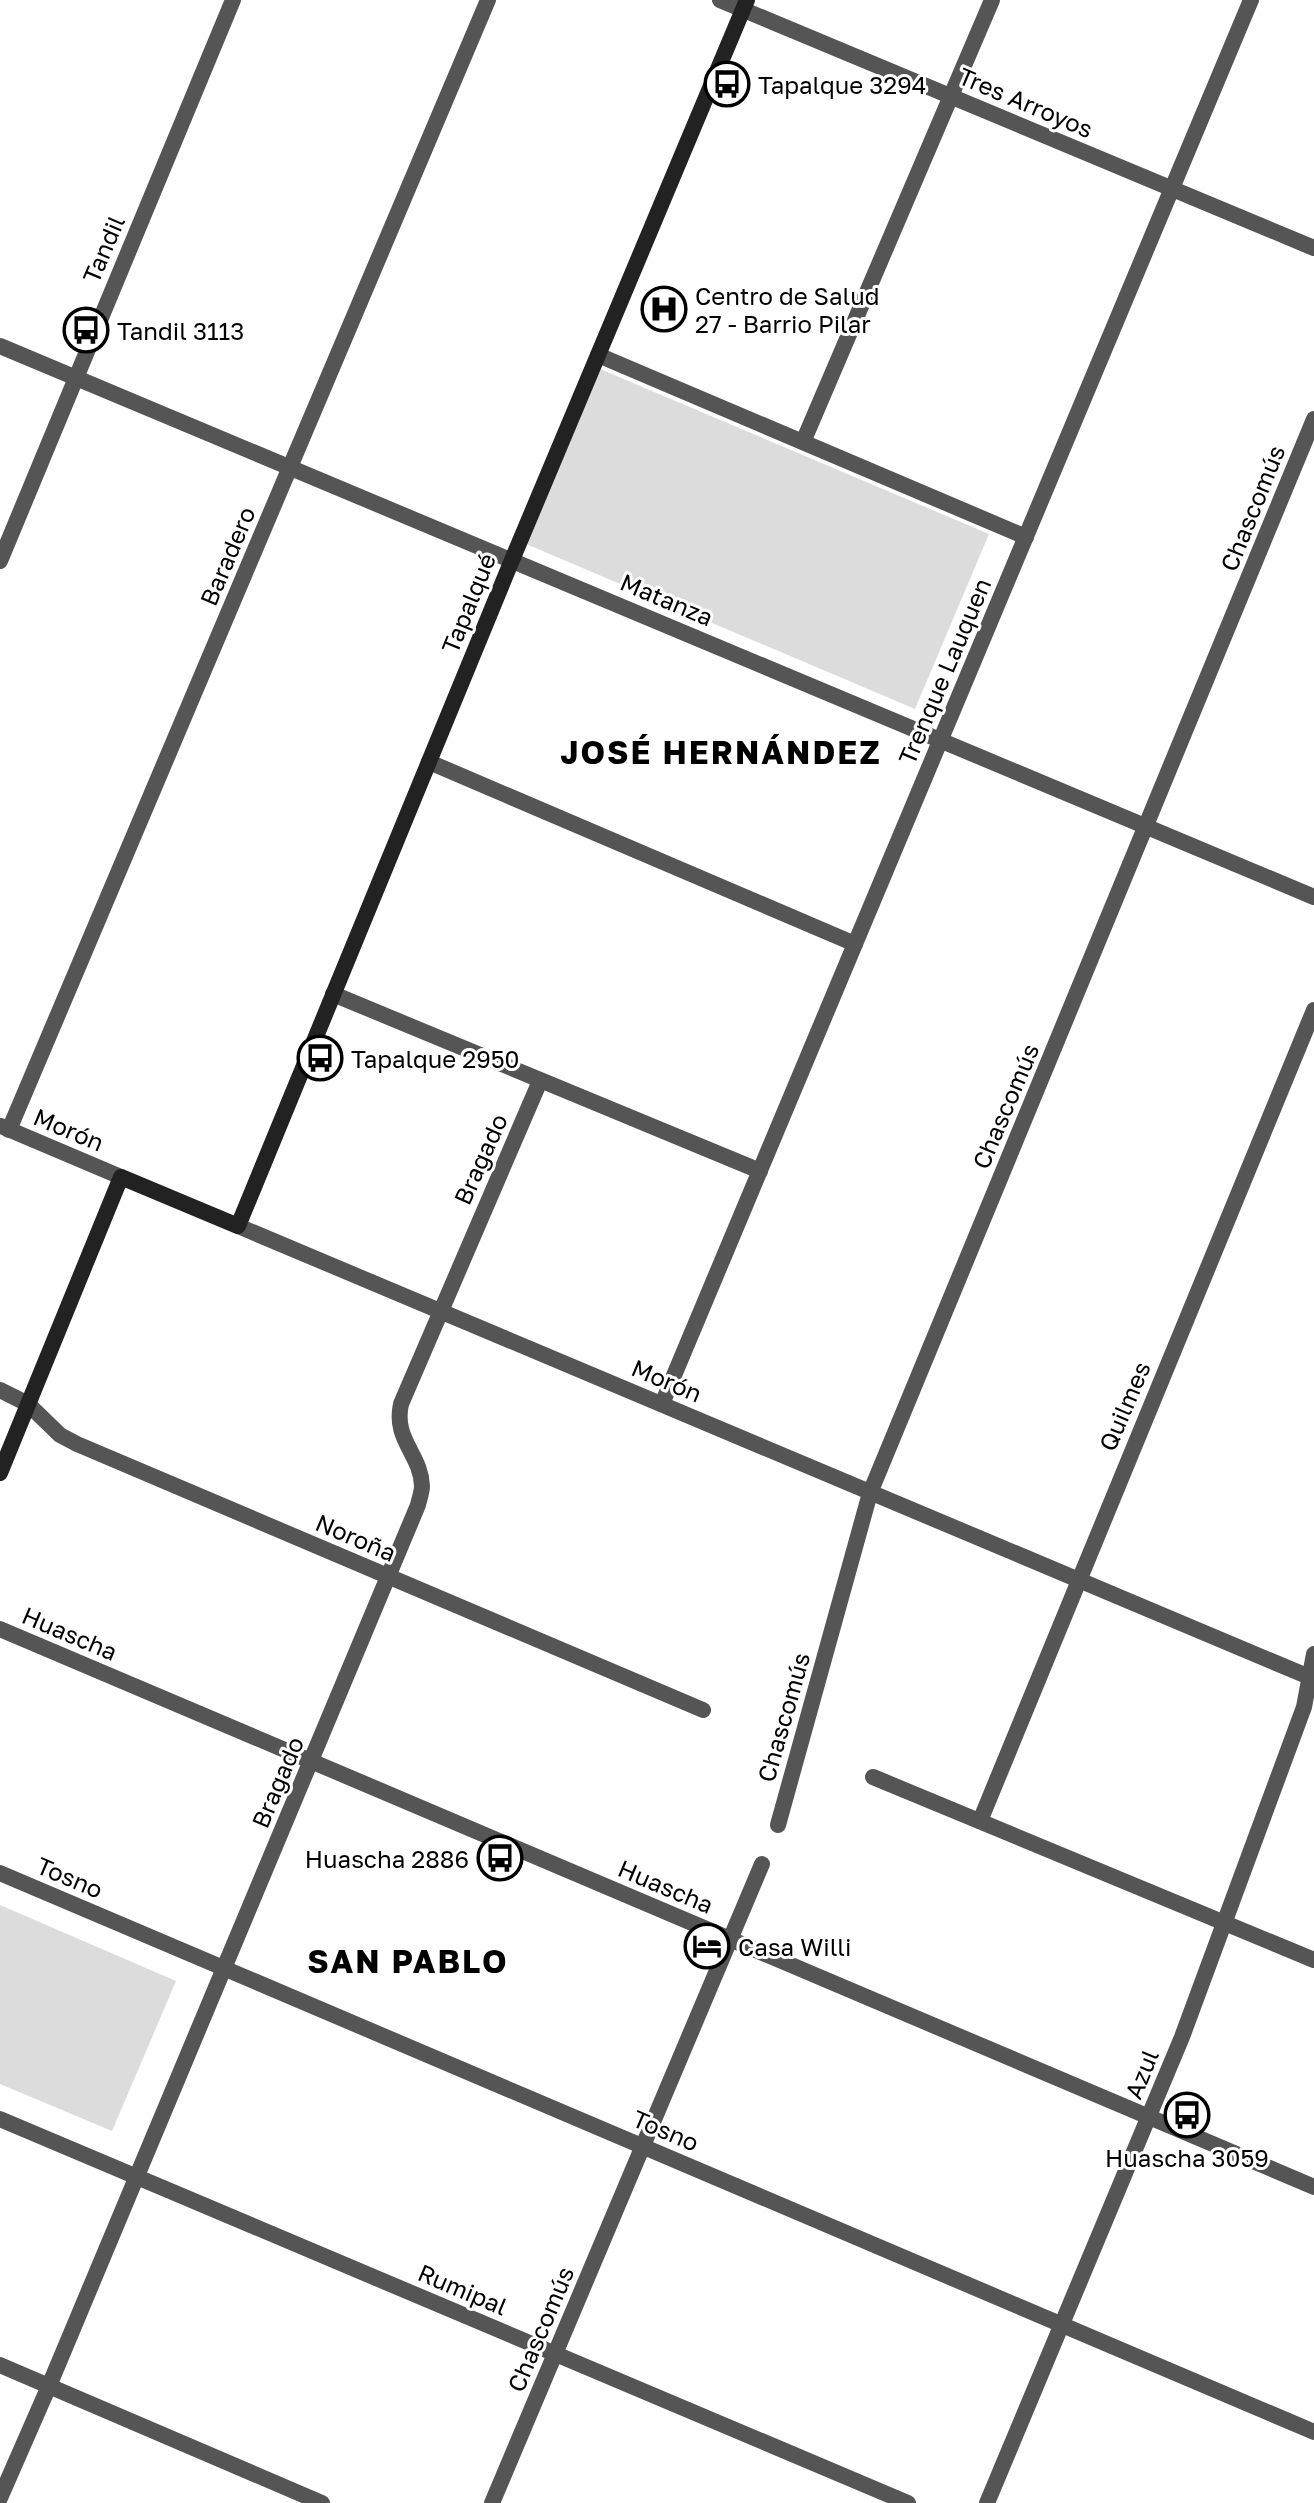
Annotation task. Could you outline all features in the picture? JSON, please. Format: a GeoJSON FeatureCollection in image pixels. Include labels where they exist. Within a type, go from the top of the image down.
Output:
{"type":"FeatureCollection","features":[{"type":"Feature","properties":{"kind":"main road","name":"Tapalqué"},"geometry":{"type":"LineString","coordinates":[[238,1226],[745,5]]}},
{"type":"Feature","properties":{"kind":"main road","name":"Morón"},"geometry":{"type":"LineString","coordinates":[[121,1177],[238,1226]]}},
{"type":"Feature","properties":{"kind":"main road"},"geometry":{"type":"LineString","coordinates":[[0,1473],[121,1177]]}},
{"type":"Feature","properties":{"kind":"street","name":"Tandil"},"geometry":{"type":"LineString","coordinates":[[0,561],[233,0]]}},
{"type":"Feature","properties":{"kind":"street","name":"Baradero"},"geometry":{"type":"LineString","coordinates":[[5,1128],[488,0]]}},
{"type":"Feature","properties":{"kind":"street","name":"Tres Arroyos"},"geometry":{"type":"LineString","coordinates":[[720,0],[745,5],[952,97],[1314,248]]}},
{"type":"Feature","properties":{"kind":"street"},"geometry":{"type":"LineString","coordinates":[[803,442],[992,0]]}},
{"type":"Feature","properties":{"kind":"street","name":"Trenque Lauquen"},"geometry":{"type":"LineString","coordinates":[[662,1404],[1251,0]]}},
{"type":"Feature","properties":{"kind":"street","name":"Matanza"},"geometry":{"type":"LineString","coordinates":[[0,346],[1314,897]]}},
{"type":"Feature","properties":{"kind":"street"},"geometry":{"type":"LineString","coordinates":[[598,355],[1026,537]]}},
{"type":"Feature","properties":{"kind":"street","name":"Chascomús"},"geometry":{"type":"LineString","coordinates":[[778,1825],[870,1493],[1314,419]]}},
{"type":"Feature","properties":{"kind":"street"},"geometry":{"type":"LineString","coordinates":[[429,762],[855,944]]}},
{"type":"Feature","properties":{"kind":"street"},"geometry":{"type":"LineString","coordinates":[[333,994],[760,1171]]}},
{"type":"Feature","properties":{"kind":"street","name":"Quilmes"},"geometry":{"type":"LineString","coordinates":[[980,1821],[1077,1579],[1314,1010]]}},
{"type":"Feature","properties":{"kind":"street","name":"Bragado"},"geometry":{"type":"LineString","coordinates":[[0,2498],[418,1505],[422,1486],[397,1420],[401,1404],[540,1081]]}},
{"type":"Feature","properties":{"kind":"street","name":"Morón"},"geometry":{"type":"LineString","coordinates":[[5,1128],[121,1177]]}},
{"type":"Feature","properties":{"kind":"street","name":"Morón"},"geometry":{"type":"LineString","coordinates":[[238,1226],[1313,1679]]}},
{"type":"Feature","properties":{"kind":"street","name":"Noroña"},"geometry":{"type":"LineString","coordinates":[[0,1390],[28,1404],[60,1435],[77,1444],[703,1710]]}},
{"type":"Feature","properties":{"kind":"street","name":"Huascha"},"geometry":{"type":"LineString","coordinates":[[0,1629],[1314,2187]]}},
{"type":"Feature","properties":{"kind":"street","name":"Azul"},"geometry":{"type":"LineString","coordinates":[[987,2503],[1182,2037],[1304,1707],[1313,1679],[1314,1654]]}},
{"type":"Feature","properties":{"kind":"street"},"geometry":{"type":"LineString","coordinates":[[873,1777],[1314,1960]]}},
{"type":"Feature","properties":{"kind":"street","name":"Chascomús"},"geometry":{"type":"LineString","coordinates":[[492,2503],[762,1864]]}},
{"type":"Feature","properties":{"kind":"street","name":"Tosno"},"geometry":{"type":"LineString","coordinates":[[0,1873],[1314,2432]]}},
{"type":"Feature","properties":{"kind":"street","name":"Rumipal"},"geometry":{"type":"LineString","coordinates":[[0,2119],[908,2503]]}},
{"type":"Feature","properties":{"kind":"street"},"geometry":{"type":"LineString","coordinates":[[0,2365],[322,2503]]}},
{"type":"Feature","properties":{"kind":"shaded area"},"geometry":{"type":"Polygon","coordinates":[[[593,366],[989,534],[915,709],[519,541],[593,366]]]}},
{"type":"Feature","properties":{"kind":"shaded area"},"geometry":{"type":"Polygon","coordinates":[[[0,1905],[176,1981],[112,2131],[0,2084],[0,1905]]]}},
{"type":"Feature","properties":{"kind":"place","name":"Tapalque 3294"},"geometry":{"type":"Point","coordinates":[727,84]}},
{"type":"Feature","properties":{"kind":"place","name":"Centro de Salud 27 - Barrio Pilar"},"geometry":{"type":"Point","coordinates":[664,309]}},
{"type":"Feature","properties":{"kind":"place","name":"Tandil 3113"},"geometry":{"type":"Point","coordinates":[86,330]}},
{"type":"Feature","properties":{"kind":"place","name":"Tapalque 2950"},"geometry":{"type":"Point","coordinates":[320,1058]}},
{"type":"Feature","properties":{"kind":"place","name":"Huascha 2886"},"geometry":{"type":"Point","coordinates":[500,1858]}},
{"type":"Feature","properties":{"kind":"place","name":"Casa Willi"},"geometry":{"type":"Point","coordinates":[707,1946]}},
{"type":"Feature","properties":{"kind":"place","name":"Huascha 3059"},"geometry":{"type":"Point","coordinates":[1187,2115]}},
{"type":"Feature","properties":{"kind":"district","name":"JOSÉ HERNÁNDEZ"},"geometry":{"type":"Point","coordinates":[721,752]}},
{"type":"Feature","properties":{"kind":"district","name":"SAN PABLO"},"geometry":{"type":"Point","coordinates":[408,1961]}}]}
